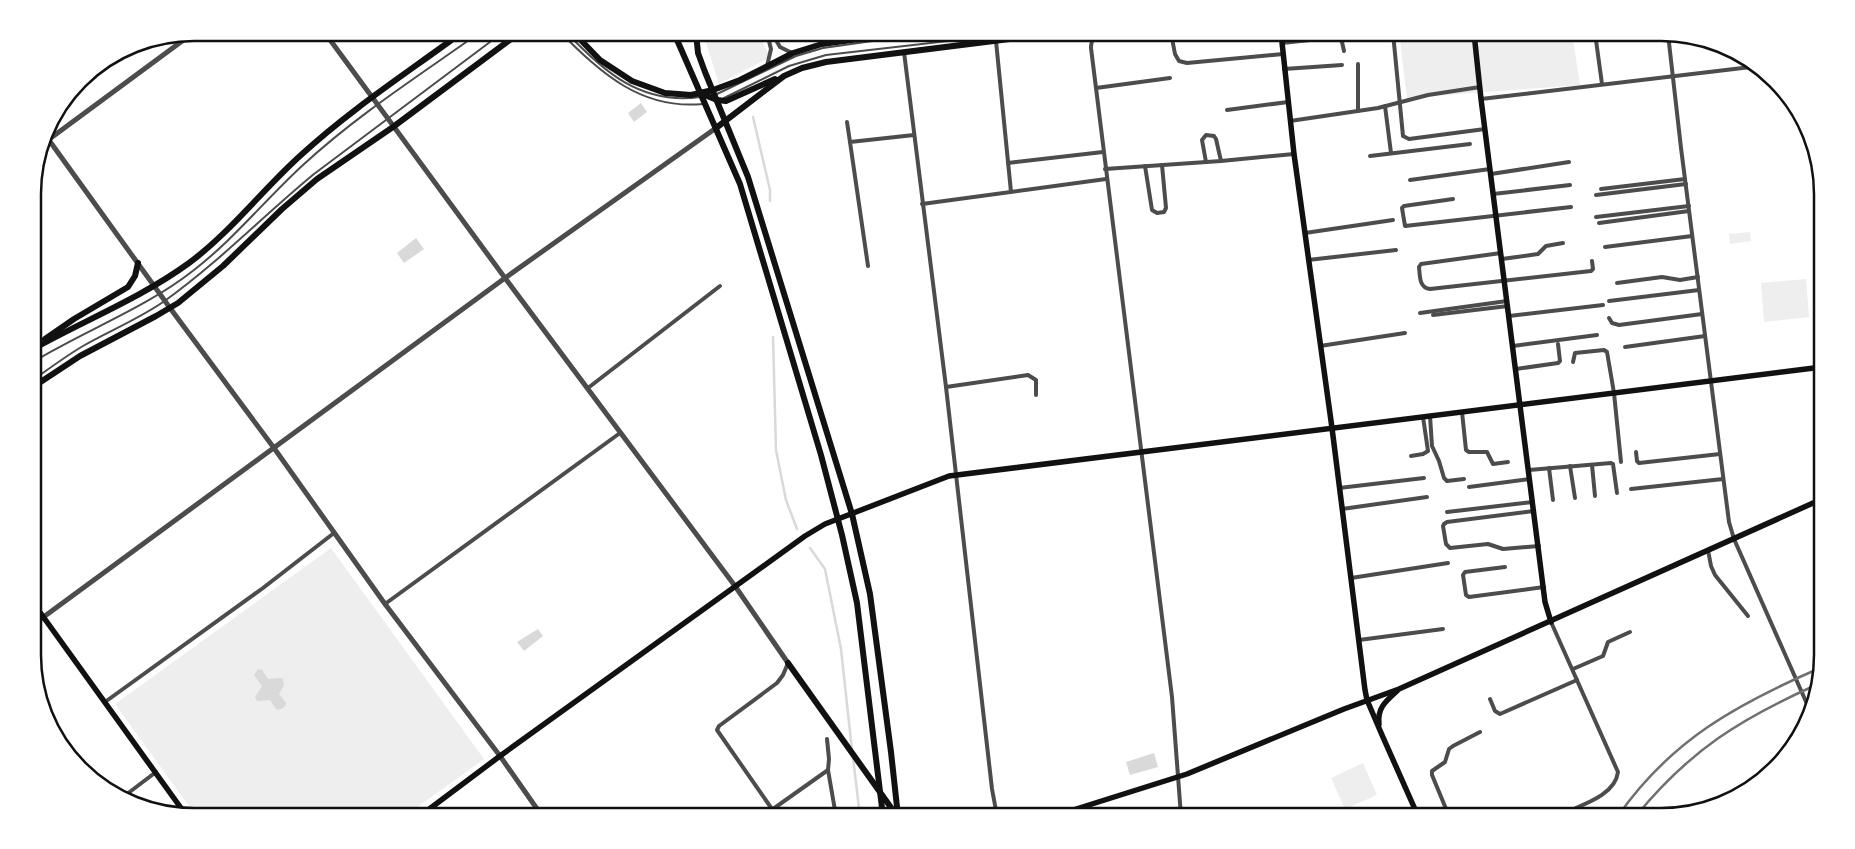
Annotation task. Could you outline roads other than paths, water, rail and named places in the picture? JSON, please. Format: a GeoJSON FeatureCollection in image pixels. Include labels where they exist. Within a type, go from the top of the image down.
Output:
{"type":"FeatureCollection","features":[{"type":"Feature","properties":{"kind":"main road"},"geometry":{"type":"LineString","coordinates":[[42,345],[154,286],[204,252],[329,129],[449,41]]}},
{"type":"Feature","properties":{"kind":"main road"},"geometry":{"type":"LineString","coordinates":[[42,381],[80,356],[170,308],[223,266],[282,209],[317,179],[393,127],[507,41]]}},
{"type":"Feature","properties":{"kind":"main road"},"geometry":{"type":"LineString","coordinates":[[582,41],[600,60],[632,81],[665,92],[703,98],[715,95],[793,53],[822,44],[842,41]]}},
{"type":"Feature","properties":{"kind":"main road"},"geometry":{"type":"LineString","coordinates":[[678,41],[740,184],[802,388],[838,519],[857,603],[882,808]]}},
{"type":"Feature","properties":{"kind":"main road"},"geometry":{"type":"LineString","coordinates":[[697,41],[698,53],[748,176],[852,514],[871,602],[896,808]]}},
{"type":"Feature","properties":{"kind":"main road"},"geometry":{"type":"LineString","coordinates":[[715,95],[723,101],[730,100],[802,68],[826,62],[996,41]]}},
{"type":"Feature","properties":{"kind":"main road"},"geometry":{"type":"LineString","coordinates":[[1475,41],[1544,587],[1551,622]]}},
{"type":"Feature","properties":{"kind":"main road"},"geometry":{"type":"LineString","coordinates":[[1282,43],[1294,154],[1367,700],[1414,807]]}},
{"type":"Feature","properties":{"kind":"main road"},"geometry":{"type":"LineString","coordinates":[[716,128],[784,76]]}},
{"type":"Feature","properties":{"kind":"main road"},"geometry":{"type":"LineString","coordinates":[[703,98],[715,95]]}},
{"type":"Feature","properties":{"kind":"main road"},"geometry":{"type":"LineString","coordinates":[[42,343],[74,319],[128,287],[135,276],[138,263]]}},
{"type":"Feature","properties":{"kind":"main road"},"geometry":{"type":"LineString","coordinates":[[431,808],[805,536],[838,519],[956,474],[1814,368]]}},
{"type":"Feature","properties":{"kind":"main road"},"geometry":{"type":"LineString","coordinates":[[1082,807],[1179,777],[1367,700],[1399,689],[1814,503]]}},
{"type":"Feature","properties":{"kind":"main road"},"geometry":{"type":"LineString","coordinates":[[41,613],[180,807]]}},
{"type":"Feature","properties":{"kind":"main road"},"geometry":{"type":"LineString","coordinates":[[788,663],[891,808]]}},
{"type":"Feature","properties":{"kind":"main road"},"geometry":{"type":"LineString","coordinates":[[1382,735],[1378,717],[1380,708],[1399,689]]}},
{"type":"Feature","properties":{"kind":"street"},"geometry":{"type":"LineString","coordinates":[[331,41],[735,586],[788,663],[777,683],[719,726],[717,730],[771,808]]}},
{"type":"Feature","properties":{"kind":"street"},"geometry":{"type":"LineString","coordinates":[[767,66],[771,49],[769,41]]}},
{"type":"Feature","properties":{"kind":"street"},"geometry":{"type":"LineString","coordinates":[[777,41],[780,47],[793,53]]}},
{"type":"Feature","properties":{"kind":"street"},"geometry":{"type":"LineString","coordinates":[[996,41],[1011,192]]}},
{"type":"Feature","properties":{"kind":"street"},"geometry":{"type":"LineString","coordinates":[[1092,41],[1091,48],[1106,179],[1171,690],[1181,807]]}},
{"type":"Feature","properties":{"kind":"street"},"geometry":{"type":"LineString","coordinates":[[1173,41],[1175,54],[1179,61],[1187,63],[1283,54]]}},
{"type":"Feature","properties":{"kind":"street"},"geometry":{"type":"LineString","coordinates":[[1282,43],[1301,41]]}},
{"type":"Feature","properties":{"kind":"street"},"geometry":{"type":"LineString","coordinates":[[1341,41],[1344,51]]}},
{"type":"Feature","properties":{"kind":"street"},"geometry":{"type":"LineString","coordinates":[[1393,41],[1402,136],[1404,138],[1485,129]]}},
{"type":"Feature","properties":{"kind":"street"},"geometry":{"type":"LineString","coordinates":[[1596,41],[1602,84]]}},
{"type":"Feature","properties":{"kind":"street"},"geometry":{"type":"LineString","coordinates":[[1669,42],[1728,516],[1734,539],[1807,702]]}},
{"type":"Feature","properties":{"kind":"street"},"geometry":{"type":"LineString","coordinates":[[54,133],[180,43]]}},
{"type":"Feature","properties":{"kind":"street"},"geometry":{"type":"LineString","coordinates":[[904,52],[995,807]]}},
{"type":"Feature","properties":{"kind":"street"},"geometry":{"type":"LineString","coordinates":[[1358,64],[1358,111]]}},
{"type":"Feature","properties":{"kind":"street"},"geometry":{"type":"LineString","coordinates":[[1284,69],[1342,65]]}},
{"type":"Feature","properties":{"kind":"street"},"geometry":{"type":"LineString","coordinates":[[1481,99],[1746,68]]}},
{"type":"Feature","properties":{"kind":"street"},"geometry":{"type":"LineString","coordinates":[[1096,88],[1170,78]]}},
{"type":"Feature","properties":{"kind":"street"},"geometry":{"type":"LineString","coordinates":[[1290,121],[1358,111],[1428,95],[1480,87]]}},
{"type":"Feature","properties":{"kind":"street"},"geometry":{"type":"LineString","coordinates":[[1226,110],[1288,102]]}},
{"type":"Feature","properties":{"kind":"street"},"geometry":{"type":"LineString","coordinates":[[1385,106],[1391,153]]}},
{"type":"Feature","properties":{"kind":"street"},"geometry":{"type":"LineString","coordinates":[[847,122],[868,266]]}},
{"type":"Feature","properties":{"kind":"street"},"geometry":{"type":"LineString","coordinates":[[41,619],[505,278],[716,128]]}},
{"type":"Feature","properties":{"kind":"street"},"geometry":{"type":"LineString","coordinates":[[1206,162],[1202,140],[1206,135],[1214,136],[1216,139],[1221,161]]}},
{"type":"Feature","properties":{"kind":"street"},"geometry":{"type":"LineString","coordinates":[[850,142],[914,136]]}},
{"type":"Feature","properties":{"kind":"street"},"geometry":{"type":"LineString","coordinates":[[50,144],[274,448],[385,604],[500,756],[536,808]]}},
{"type":"Feature","properties":{"kind":"street"},"geometry":{"type":"LineString","coordinates":[[1370,156],[1470,144]]}},
{"type":"Feature","properties":{"kind":"street"},"geometry":{"type":"LineString","coordinates":[[1008,163],[1103,152]]}},
{"type":"Feature","properties":{"kind":"street"},"geometry":{"type":"LineString","coordinates":[[1105,169],[1294,154]]}},
{"type":"Feature","properties":{"kind":"street"},"geometry":{"type":"LineString","coordinates":[[1410,180],[1569,162]]}},
{"type":"Feature","properties":{"kind":"street"},"geometry":{"type":"LineString","coordinates":[[1145,166],[1152,210],[1157,213],[1164,212],[1166,208],[1162,165]]}},
{"type":"Feature","properties":{"kind":"street"},"geometry":{"type":"LineString","coordinates":[[922,204],[1106,179]]}},
{"type":"Feature","properties":{"kind":"street"},"geometry":{"type":"LineString","coordinates":[[1601,190],[1686,182]]}},
{"type":"Feature","properties":{"kind":"street"},"geometry":{"type":"LineString","coordinates":[[1596,195],[1686,182]]}},
{"type":"Feature","properties":{"kind":"street"},"geometry":{"type":"LineString","coordinates":[[1493,194],[1570,185]]}},
{"type":"Feature","properties":{"kind":"street"},"geometry":{"type":"LineString","coordinates":[[1453,199],[1404,206],[1402,208],[1405,226],[1571,207]]}},
{"type":"Feature","properties":{"kind":"street"},"geometry":{"type":"LineString","coordinates":[[1596,217],[1689,208]]}},
{"type":"Feature","properties":{"kind":"street"},"geometry":{"type":"LineString","coordinates":[[1599,223],[1689,208]]}},
{"type":"Feature","properties":{"kind":"street"},"geometry":{"type":"LineString","coordinates":[[1305,233],[1393,220]]}},
{"type":"Feature","properties":{"kind":"street"},"geometry":{"type":"LineString","coordinates":[[1605,247],[1692,236]]}},
{"type":"Feature","properties":{"kind":"street"},"geometry":{"type":"LineString","coordinates":[[1564,243],[1546,246],[1539,254],[1423,263],[1419,267],[1422,286],[1425,288],[1504,281],[1591,271],[1593,269],[1592,261]]}},
{"type":"Feature","properties":{"kind":"street"},"geometry":{"type":"LineString","coordinates":[[1308,260],[1396,250]]}},
{"type":"Feature","properties":{"kind":"street"},"geometry":{"type":"LineString","coordinates":[[1616,283],[1662,277],[1680,280],[1698,277]]}},
{"type":"Feature","properties":{"kind":"street"},"geometry":{"type":"LineString","coordinates":[[588,388],[720,286]]}},
{"type":"Feature","properties":{"kind":"street"},"geometry":{"type":"LineString","coordinates":[[1609,301],[1699,290]]}},
{"type":"Feature","properties":{"kind":"street"},"geometry":{"type":"LineString","coordinates":[[1420,313],[1508,304]]}},
{"type":"Feature","properties":{"kind":"street"},"geometry":{"type":"LineString","coordinates":[[1434,315],[1508,304]]}},
{"type":"Feature","properties":{"kind":"street"},"geometry":{"type":"LineString","coordinates":[[1509,316],[1603,305]]}},
{"type":"Feature","properties":{"kind":"street"},"geometry":{"type":"LineString","coordinates":[[1609,318],[1612,323],[1619,325],[1702,314]]}},
{"type":"Feature","properties":{"kind":"street"},"geometry":{"type":"LineString","coordinates":[[1320,346],[1405,333]]}},
{"type":"Feature","properties":{"kind":"street"},"geometry":{"type":"LineString","coordinates":[[1513,346],[1597,335]]}},
{"type":"Feature","properties":{"kind":"street"},"geometry":{"type":"LineString","coordinates":[[1624,347],[1705,336]]}},
{"type":"Feature","properties":{"kind":"street"},"geometry":{"type":"LineString","coordinates":[[1516,369],[1559,362],[1558,344]]}},
{"type":"Feature","properties":{"kind":"street"},"geometry":{"type":"LineString","coordinates":[[1572,362],[1575,353],[1605,350],[1608,354],[1621,462]]}},
{"type":"Feature","properties":{"kind":"street"},"geometry":{"type":"LineString","coordinates":[[946,387],[1028,375],[1036,380],[1036,395]]}},
{"type":"Feature","properties":{"kind":"street"},"geometry":{"type":"LineString","coordinates":[[1462,412],[1467,451],[1486,451],[1493,464],[1508,462]]}},
{"type":"Feature","properties":{"kind":"street"},"geometry":{"type":"LineString","coordinates":[[1411,456],[1428,451],[1423,416]]}},
{"type":"Feature","properties":{"kind":"street"},"geometry":{"type":"LineString","coordinates":[[1430,416],[1432,446],[1445,480],[1464,479]]}},
{"type":"Feature","properties":{"kind":"street"},"geometry":{"type":"LineString","coordinates":[[385,604],[620,433]]}},
{"type":"Feature","properties":{"kind":"street"},"geometry":{"type":"LineString","coordinates":[[1636,452],[1638,463],[1720,454]]}},
{"type":"Feature","properties":{"kind":"street"},"geometry":{"type":"LineString","coordinates":[[1529,470],[1612,464],[1617,493]]}},
{"type":"Feature","properties":{"kind":"street"},"geometry":{"type":"LineString","coordinates":[[1592,465],[1595,496]]}},
{"type":"Feature","properties":{"kind":"street"},"geometry":{"type":"LineString","coordinates":[[1570,466],[1575,498]]}},
{"type":"Feature","properties":{"kind":"street"},"geometry":{"type":"LineString","coordinates":[[1550,468],[1554,500]]}},
{"type":"Feature","properties":{"kind":"street"},"geometry":{"type":"LineString","coordinates":[[1339,488],[1424,478]]}},
{"type":"Feature","properties":{"kind":"street"},"geometry":{"type":"LineString","coordinates":[[1469,486],[1530,479]]}},
{"type":"Feature","properties":{"kind":"street"},"geometry":{"type":"LineString","coordinates":[[1631,489],[1723,479]]}},
{"type":"Feature","properties":{"kind":"street"},"geometry":{"type":"LineString","coordinates":[[1342,509],[1427,497]]}},
{"type":"Feature","properties":{"kind":"street"},"geometry":{"type":"LineString","coordinates":[[1447,512],[1533,502]]}},
{"type":"Feature","properties":{"kind":"street"},"geometry":{"type":"LineString","coordinates":[[1534,510],[1447,522],[1443,526],[1446,544],[1450,548],[1488,544],[1503,549],[1539,546]]}},
{"type":"Feature","properties":{"kind":"street"},"geometry":{"type":"LineString","coordinates":[[105,702],[263,588],[334,533]]}},
{"type":"Feature","properties":{"kind":"street"},"geometry":{"type":"LineString","coordinates":[[1708,550],[1715,575],[1748,616]]}},
{"type":"Feature","properties":{"kind":"street"},"geometry":{"type":"LineString","coordinates":[[1351,578],[1448,563]]}},
{"type":"Feature","properties":{"kind":"street"},"geometry":{"type":"LineString","coordinates":[[1505,567],[1465,572],[1463,575],[1466,595],[1469,597],[1544,587]]}},
{"type":"Feature","properties":{"kind":"street"},"geometry":{"type":"LineString","coordinates":[[1551,622],[1618,772],[1616,780],[1602,796],[1577,807]]}},
{"type":"Feature","properties":{"kind":"street"},"geometry":{"type":"LineString","coordinates":[[1358,640],[1443,629]]}},
{"type":"Feature","properties":{"kind":"street"},"geometry":{"type":"LineString","coordinates":[[1572,669],[1603,656],[1608,642],[1630,632]]}},
{"type":"Feature","properties":{"kind":"street"},"geometry":{"type":"LineString","coordinates":[[1490,699],[1495,711],[1500,714],[1577,680]]}},
{"type":"Feature","properties":{"kind":"street"},"geometry":{"type":"LineString","coordinates":[[1445,807],[1432,775],[1432,770],[1445,762],[1449,749],[1480,732]]}},
{"type":"Feature","properties":{"kind":"street"},"geometry":{"type":"LineString","coordinates":[[827,739],[830,759],[828,770],[835,808]]}},
{"type":"Feature","properties":{"kind":"street"},"geometry":{"type":"LineString","coordinates":[[774,808],[828,770]]}},
{"type":"Feature","properties":{"kind":"street"},"geometry":{"type":"LineString","coordinates":[[129,792],[156,772]]}},
{"type":"Feature","properties":{"kind":"lane"},"geometry":{"type":"LineString","coordinates":[[42,357],[159,294],[195,269],[304,164],[377,105],[466,41]]}},
{"type":"Feature","properties":{"kind":"lane"},"geometry":{"type":"LineString","coordinates":[[42,374],[82,346],[164,301],[210,266],[256,227],[286,196],[490,41]]}},
{"type":"Feature","properties":{"kind":"lane"},"geometry":{"type":"LineString","coordinates":[[569,41],[598,69],[616,82],[642,95],[670,103],[682,104],[703,98]]}},
{"type":"Feature","properties":{"kind":"lane"},"geometry":{"type":"LineString","coordinates":[[576,41],[610,74],[632,87],[668,97],[703,98]]}},
{"type":"Feature","properties":{"kind":"lane"},"geometry":{"type":"LineString","coordinates":[[715,95],[796,56],[824,48],[870,41]]}},
{"type":"Feature","properties":{"kind":"lane"},"geometry":{"type":"LineString","coordinates":[[715,95],[789,66],[826,55],[943,41]]}},
{"type":"Feature","properties":{"kind":"waterway"},"geometry":{"type":"LineString","coordinates":[[753,117],[770,190],[770,201]]}},
{"type":"Feature","properties":{"kind":"waterway"},"geometry":{"type":"LineString","coordinates":[[773,337],[776,450],[786,500],[797,529]]}},
{"type":"Feature","properties":{"kind":"waterway"},"geometry":{"type":"LineString","coordinates":[[810,548],[825,569],[841,649],[852,750]]}},
{"type":"Feature","properties":{"kind":"waterway"},"geometry":{"type":"LineString","coordinates":[[853,758],[859,808]]}},
{"type":"Feature","properties":{"kind":"railway"},"geometry":{"type":"LineString","coordinates":[[1625,807],[1638,789],[1683,745],[1734,711],[1812,672]]}},
{"type":"Feature","properties":{"kind":"railway"},"geometry":{"type":"LineString","coordinates":[[1644,807],[1676,772],[1718,739],[1763,711],[1810,688]]}}]}
